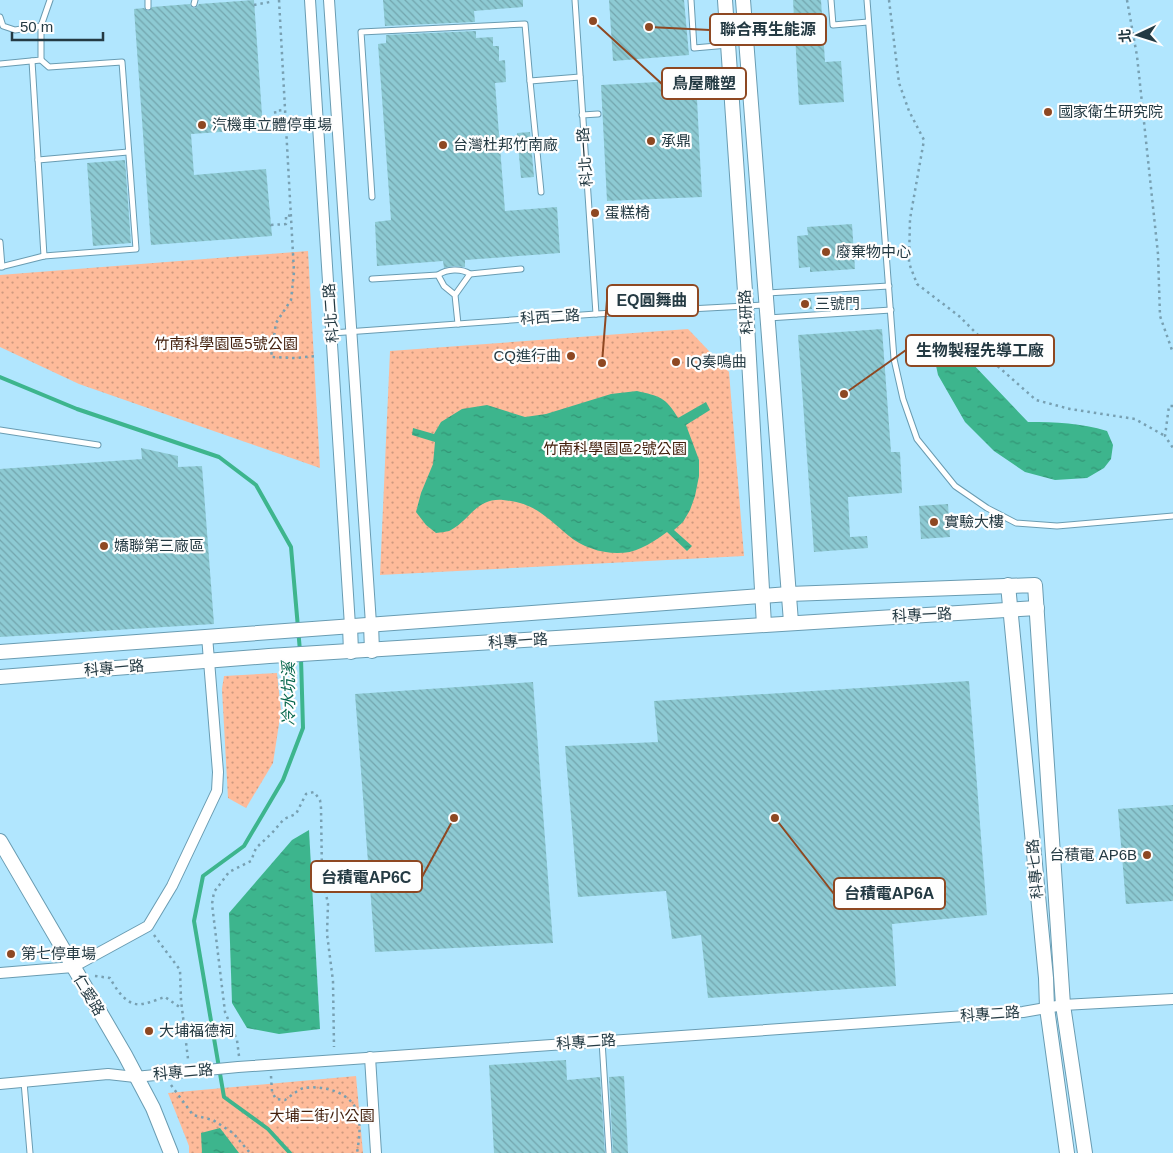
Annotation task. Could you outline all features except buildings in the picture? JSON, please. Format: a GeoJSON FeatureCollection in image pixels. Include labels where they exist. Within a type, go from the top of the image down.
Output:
{"type":"FeatureCollection","features":[{"type":"Feature","properties":{"kind":"street","name":"科北二路"},"geometry":{"type":"LineString","coordinates":[[310,0],[350,626]]}},
{"type":"Feature","properties":{"kind":"street","name":"科北二路"},"geometry":{"type":"LineString","coordinates":[[329,0],[371,624]]}},
{"type":"Feature","properties":{"kind":"street","name":"科研路"},"geometry":{"type":"LineString","coordinates":[[725,0],[746,306],[764,625]]}},
{"type":"Feature","properties":{"kind":"street","name":"科研路"},"geometry":{"type":"LineString","coordinates":[[743,0],[791,622]]}},
{"type":"Feature","properties":{"kind":"street","name":"科專七路"},"geometry":{"type":"LineString","coordinates":[[1008,585],[1047,1008],[1067,1153]]}},
{"type":"Feature","properties":{"kind":"street","name":"科專一路"},"geometry":{"type":"LineString","coordinates":[[0,652],[789,594],[1036,585]]}},
{"type":"Feature","properties":{"kind":"street","name":"科專七路"},"geometry":{"type":"LineString","coordinates":[[1036,585],[1063,1005],[1085,1153]]}},
{"type":"Feature","properties":{"kind":"street","name":"科專一路"},"geometry":{"type":"LineString","coordinates":[[0,677],[269,656],[1036,608]]}},
{"type":"Feature","properties":{"kind":"street"},"geometry":{"type":"LineString","coordinates":[[371,624],[372,650]]}},
{"type":"Feature","properties":{"kind":"street"},"geometry":{"type":"LineString","coordinates":[[350,626],[351,652]]}},
{"type":"Feature","properties":{"kind":"street"},"geometry":{"type":"LineString","coordinates":[[0,973],[73,967],[148,926],[172,886],[217,791],[218,772],[207,636]]}},
{"type":"Feature","properties":{"kind":"street","name":"仁愛路"},"geometry":{"type":"LineString","coordinates":[[0,841],[125,1055],[153,1108],[171,1153]]}},
{"type":"Feature","properties":{"kind":"street","name":"科專二路"},"geometry":{"type":"LineString","coordinates":[[0,1084],[108,1074],[135,1076],[195,1070],[1013,1013],[1063,1005],[1173,999]]}},
{"type":"Feature","properties":{"kind":"street"},"geometry":{"type":"LineString","coordinates":[[370,1058],[376,1153]]}},
{"type":"Feature","properties":{"kind":"lane"},"geometry":{"type":"LineString","coordinates":[[0,242],[1,267],[44,256],[136,250],[122,62],[49,67],[42,60],[41,26],[50,0]]}},
{"type":"Feature","properties":{"kind":"lane"},"geometry":{"type":"LineString","coordinates":[[148,0],[148,8]]}},
{"type":"Feature","properties":{"kind":"lane","name":"科北一路"},"geometry":{"type":"LineString","coordinates":[[575,0],[596,314]]}},
{"type":"Feature","properties":{"kind":"lane"},"geometry":{"type":"LineString","coordinates":[[691,0],[694,48],[728,45]]}},
{"type":"Feature","properties":{"kind":"lane"},"geometry":{"type":"LineString","coordinates":[[831,0],[833,25],[868,22]]}},
{"type":"Feature","properties":{"kind":"lane"},"geometry":{"type":"LineString","coordinates":[[867,0],[894,359],[903,399],[917,439],[955,486],[987,508],[1016,523],[1057,526],[1173,516]]}},
{"type":"Feature","properties":{"kind":"lane"},"geometry":{"type":"LineString","coordinates":[[0,17],[3,26],[15,30],[41,26]]}},
{"type":"Feature","properties":{"kind":"lane"},"geometry":{"type":"LineString","coordinates":[[372,197],[361,32],[525,24],[540,192]]}},
{"type":"Feature","properties":{"kind":"lane"},"geometry":{"type":"LineString","coordinates":[[0,64],[42,60]]}},
{"type":"Feature","properties":{"kind":"lane"},"geometry":{"type":"LineString","coordinates":[[32,61],[44,256]]}},
{"type":"Feature","properties":{"kind":"lane"},"geometry":{"type":"LineString","coordinates":[[530,82],[580,78]]}},
{"type":"Feature","properties":{"kind":"lane"},"geometry":{"type":"LineString","coordinates":[[582,115],[598,114]]}},
{"type":"Feature","properties":{"kind":"lane"},"geometry":{"type":"LineString","coordinates":[[38,160],[128,152]]}},
{"type":"Feature","properties":{"kind":"lane"},"geometry":{"type":"LineString","coordinates":[[372,279],[438,275],[444,271],[464,270],[470,274],[520,269]]}},
{"type":"Feature","properties":{"kind":"lane"},"geometry":{"type":"LineString","coordinates":[[458,324],[455,295],[470,274]]}},
{"type":"Feature","properties":{"kind":"lane"},"geometry":{"type":"LineString","coordinates":[[438,275],[444,286],[455,295]]}},
{"type":"Feature","properties":{"kind":"lane"},"geometry":{"type":"LineString","coordinates":[[767,306],[889,286]]}},
{"type":"Feature","properties":{"kind":"lane"},"geometry":{"type":"LineString","coordinates":[[767,306],[891,310]]}},
{"type":"Feature","properties":{"kind":"lane","name":"科西二路"},"geometry":{"type":"LineString","coordinates":[[332,333],[596,314],[767,306]]}},
{"type":"Feature","properties":{"kind":"lane"},"geometry":{"type":"LineString","coordinates":[[0,430],[98,446]]}},
{"type":"Feature","properties":{"kind":"lane"},"geometry":{"type":"LineString","coordinates":[[602,1041],[609,1153]]}},
{"type":"Feature","properties":{"kind":"lane"},"geometry":{"type":"LineString","coordinates":[[24,1082],[30,1153]]}},
{"type":"Feature","properties":{"kind":"path"},"geometry":{"type":"LineString","coordinates":[[254,5],[270,2],[271,0]]}},
{"type":"Feature","properties":{"kind":"path"},"geometry":{"type":"LineString","coordinates":[[280,0],[294,272],[292,300],[276,323],[271,357],[295,358],[316,356]]}},
{"type":"Feature","properties":{"kind":"path"},"geometry":{"type":"LineString","coordinates":[[889,0],[900,83],[909,111],[924,140],[910,219],[909,263],[918,284],[959,316],[980,337],[993,362],[1036,400],[1070,409],[1135,419],[1165,436],[1173,448]]}},
{"type":"Feature","properties":{"kind":"path"},"geometry":{"type":"LineString","coordinates":[[1127,0],[1137,56],[1158,254],[1160,316],[1173,353]]}},
{"type":"Feature","properties":{"kind":"path"},"geometry":{"type":"LineString","coordinates":[[262,120],[276,119],[276,111],[285,110]]}},
{"type":"Feature","properties":{"kind":"path"},"geometry":{"type":"LineString","coordinates":[[271,225],[286,224],[286,215],[291,216]]}},
{"type":"Feature","properties":{"kind":"path"},"geometry":{"type":"LineString","coordinates":[[1165,436],[1169,406],[1173,406]]}},
{"type":"Feature","properties":{"kind":"path"},"geometry":{"type":"LineString","coordinates":[[239,1056],[237,1040],[225,1012],[212,904],[214,892],[229,872],[250,861],[256,848],[272,834],[284,819],[296,814],[306,794],[314,792],[320,800],[321,808],[322,874],[328,904],[327,934],[333,981],[334,1047]]}},
{"type":"Feature","properties":{"kind":"path"},"geometry":{"type":"LineString","coordinates":[[154,935],[180,970],[188,1059]]}},
{"type":"Feature","properties":{"kind":"path"},"geometry":{"type":"LineString","coordinates":[[95,976],[110,978],[118,992],[131,1004],[142,1005],[165,996],[182,1008]]}},
{"type":"Feature","properties":{"kind":"path"},"geometry":{"type":"LineString","coordinates":[[271,1076],[272,1092],[276,1099],[284,1100],[302,1088],[333,1089],[351,1102],[358,1113],[360,1138],[357,1153]]}},
{"type":"Feature","properties":{"kind":"path"},"geometry":{"type":"LineString","coordinates":[[170,1083],[193,1115],[213,1120],[220,1124],[233,1133],[250,1153]]}},
{"type":"Feature","properties":{"kind":"green space","name":"竹南科學園區5號公園"},"geometry":{"type":"Polygon","coordinates":[[[308,251],[320,468],[79,384],[0,347],[0,275],[308,251]]]}},
{"type":"Feature","properties":{"kind":"green space","name":"竹南科學園區2號公園"},"geometry":{"type":"Polygon","coordinates":[[[688,329],[729,372],[744,556],[380,575],[390,351],[688,329]]]}},
{"type":"Feature","properties":{"kind":"green space"},"geometry":{"type":"Polygon","coordinates":[[[277,673],[281,711],[273,763],[246,808],[228,798],[222,689],[224,676],[277,673]]]}},
{"type":"Feature","properties":{"kind":"green space","name":"大埔二街小公園"},"geometry":{"type":"Polygon","coordinates":[[[356,1076],[363,1153],[189,1153],[189,1146],[168,1093],[356,1076]]]}},
{"type":"Feature","properties":{"kind":"water"},"geometry":{"type":"Polygon","coordinates":[[[962,337],[972,342],[976,350],[970,361],[1028,422],[1088,426],[1107,431],[1113,445],[1111,459],[1104,468],[1087,478],[1055,480],[1025,472],[994,451],[965,422],[938,375],[934,356],[940,346],[953,348],[962,337]]]}},
{"type":"Feature","properties":{"kind":"water"},"geometry":{"type":"Polygon","coordinates":[[[637,391],[661,398],[670,406],[678,418],[706,402],[710,410],[686,425],[699,460],[699,476],[690,510],[683,522],[674,530],[692,546],[687,551],[667,532],[648,545],[632,551],[623,553],[604,552],[576,541],[532,508],[524,504],[503,500],[486,502],[450,531],[444,532],[436,533],[426,525],[416,512],[421,493],[433,464],[435,442],[412,435],[413,428],[434,434],[441,422],[462,409],[487,405],[525,417],[546,414],[611,394],[637,391]]]}},
{"type":"Feature","properties":{"kind":"water"},"geometry":{"type":"Polygon","coordinates":[[[309,830],[320,1029],[279,1034],[247,1028],[232,1003],[229,913],[292,840],[309,830]]]}},
{"type":"Feature","properties":{"kind":"water"},"geometry":{"type":"Polygon","coordinates":[[[220,1128],[239,1153],[202,1153],[201,1133],[220,1128]]]}},
{"type":"Feature","properties":{"kind":"waterway","name":"冷水坑溪"},"geometry":{"type":"LineString","coordinates":[[0,377],[77,409],[219,457],[256,485],[291,547],[300,651]]}},
{"type":"Feature","properties":{"kind":"waterway","name":"冷水坑溪"},"geometry":{"type":"LineString","coordinates":[[290,1153],[268,1129],[224,1097],[194,921],[203,876],[244,846],[283,780],[303,728],[301,658]]}},
{"type":"Feature","properties":{"kind":"place","name":"鳥屋雕塑"},"geometry":{"type":"Point","coordinates":[593,21]}},
{"type":"Feature","properties":{"kind":"place","name":"聯合再生能源"},"geometry":{"type":"Point","coordinates":[649,27]}},
{"type":"Feature","properties":{"kind":"place","name":"國家衛生研究院"},"geometry":{"type":"Point","coordinates":[1048,112]}},
{"type":"Feature","properties":{"kind":"place","name":"汽機車立體停車場"},"geometry":{"type":"Point","coordinates":[202,125]}},
{"type":"Feature","properties":{"kind":"place","name":"承鼎"},"geometry":{"type":"Point","coordinates":[651,141]}},
{"type":"Feature","properties":{"kind":"place","name":"台灣杜邦竹南廠"},"geometry":{"type":"Point","coordinates":[443,145]}},
{"type":"Feature","properties":{"kind":"place","name":"蛋糕椅"},"geometry":{"type":"Point","coordinates":[595,213]}},
{"type":"Feature","properties":{"kind":"place","name":"廢棄物中心"},"geometry":{"type":"Point","coordinates":[826,252]}},
{"type":"Feature","properties":{"kind":"place","name":"三號門"},"geometry":{"type":"Point","coordinates":[805,304]}},
{"type":"Feature","properties":{"kind":"place","name":"CQ進行曲"},"geometry":{"type":"Point","coordinates":[571,356]}},
{"type":"Feature","properties":{"kind":"place","name":"IQ奏鳴曲"},"geometry":{"type":"Point","coordinates":[676,362]}},
{"type":"Feature","properties":{"kind":"place","name":"EQ圓舞曲"},"geometry":{"type":"Point","coordinates":[602,363]}},
{"type":"Feature","properties":{"kind":"place","name":"生物製程先導工廠"},"geometry":{"type":"Point","coordinates":[844,394]}},
{"type":"Feature","properties":{"kind":"place","name":"實驗大樓"},"geometry":{"type":"Point","coordinates":[934,522]}},
{"type":"Feature","properties":{"kind":"place","name":"嬌聯第三廠區"},"geometry":{"type":"Point","coordinates":[104,546]}},
{"type":"Feature","properties":{"kind":"place","name":"台積電AP6C"},"geometry":{"type":"Point","coordinates":[454,818]}},
{"type":"Feature","properties":{"kind":"place","name":"台積電AP6A"},"geometry":{"type":"Point","coordinates":[775,818]}},
{"type":"Feature","properties":{"kind":"place","name":"台積電 AP6B"},"geometry":{"type":"Point","coordinates":[1147,855]}},
{"type":"Feature","properties":{"kind":"place","name":"第七停車場"},"geometry":{"type":"Point","coordinates":[11,954]}},
{"type":"Feature","properties":{"kind":"place","name":"大埔福德祠"},"geometry":{"type":"Point","coordinates":[149,1031]}}]}
